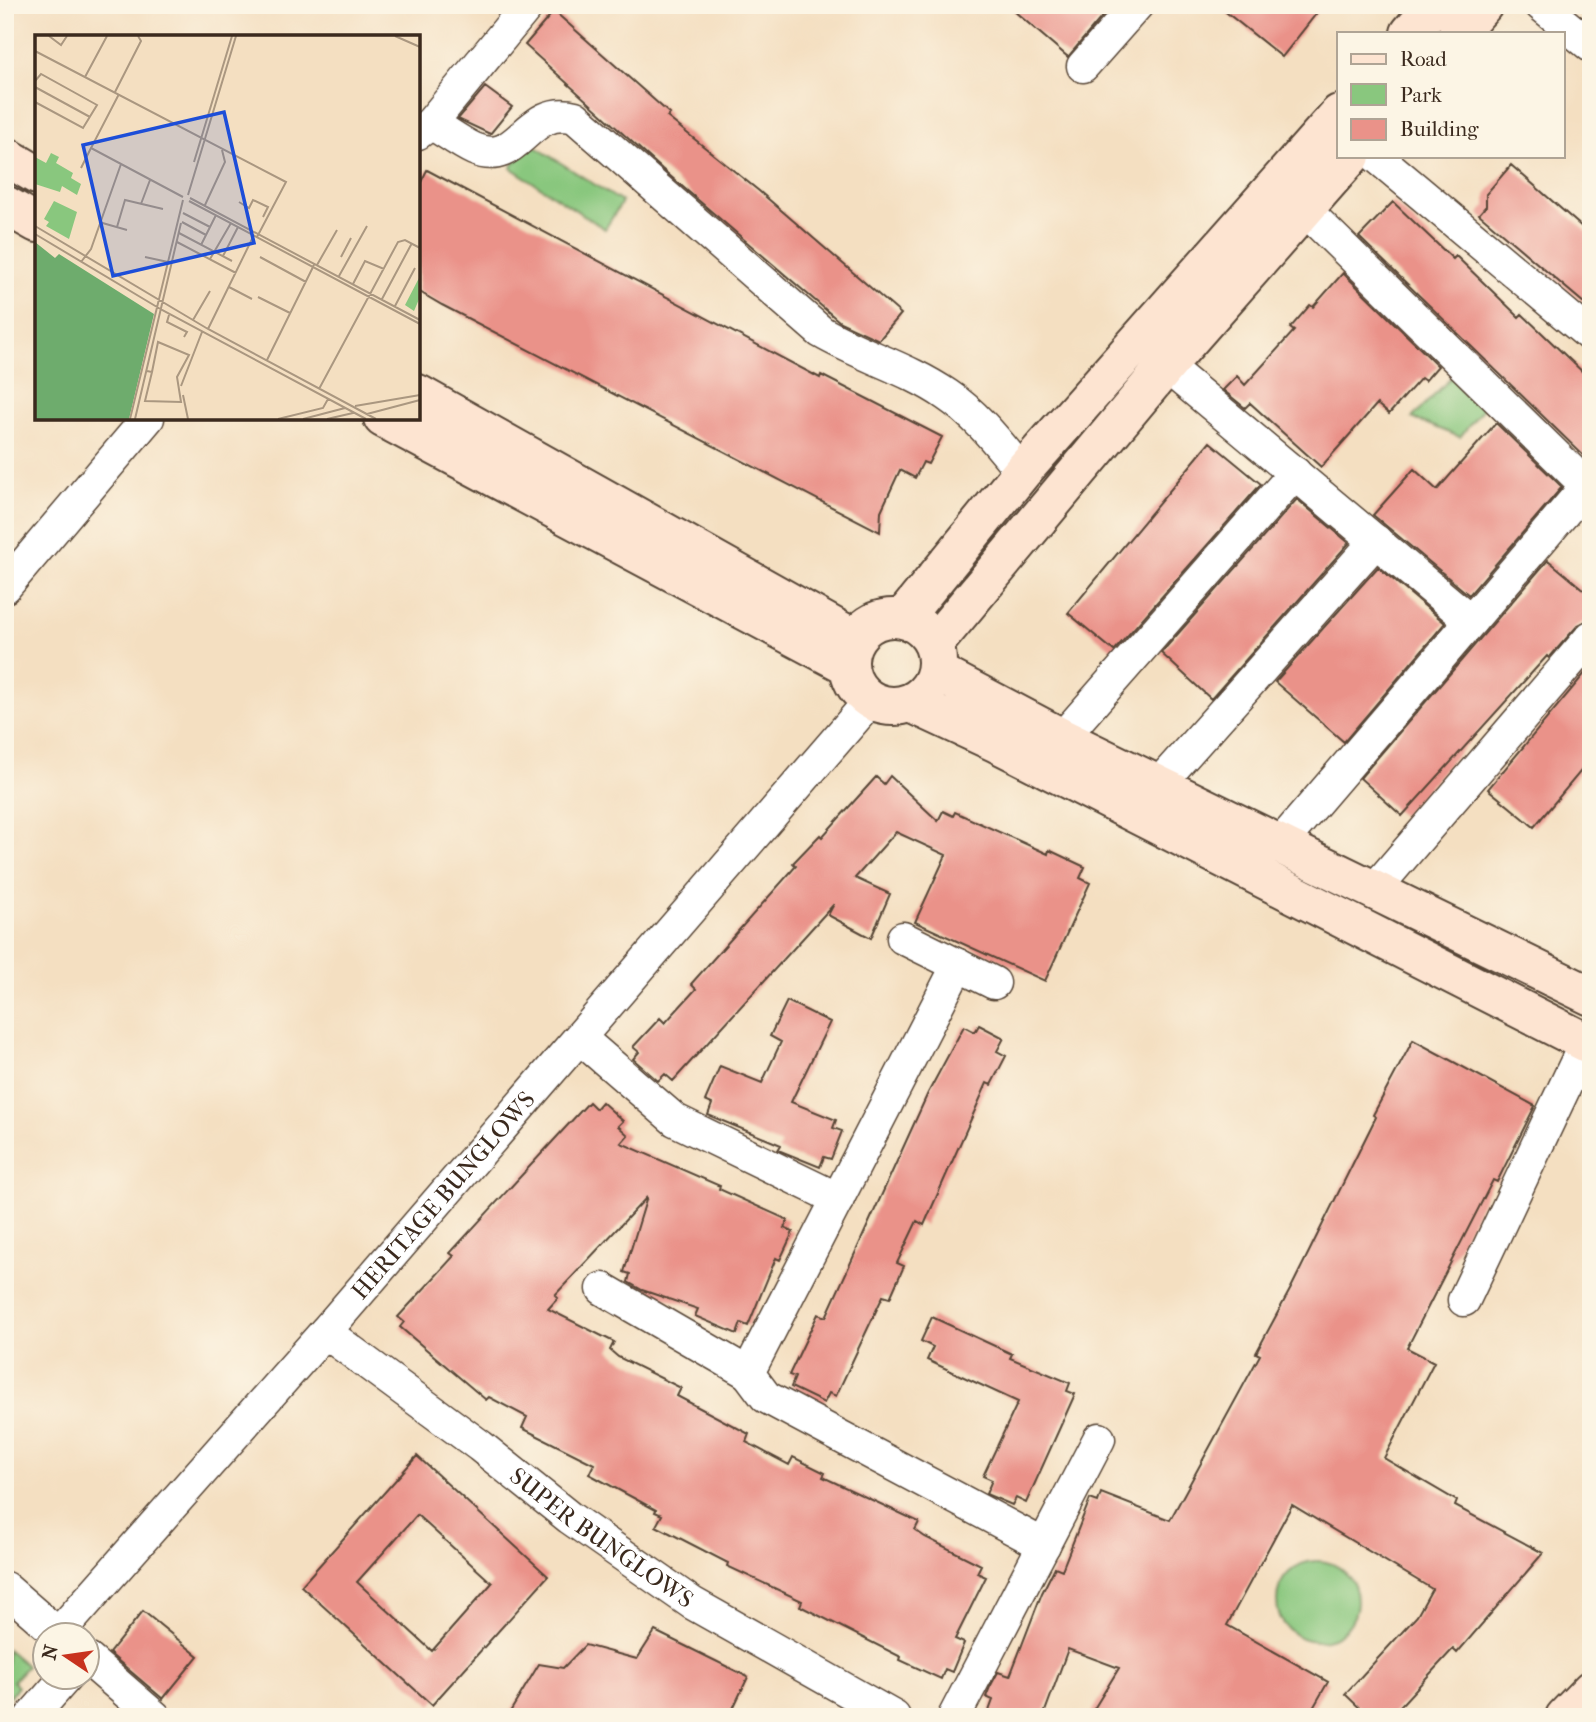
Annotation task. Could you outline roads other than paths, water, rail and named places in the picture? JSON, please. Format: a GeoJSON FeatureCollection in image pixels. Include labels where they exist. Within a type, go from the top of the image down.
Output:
{"type":"FeatureCollection","features":[{"type":"Feature","properties":{"kind":"street"},"geometry":{"type":"LineString","coordinates":[[528,5],[425,128],[475,150],[489,152],[513,146],[540,120],[550,115],[575,117],[821,332],[858,353],[898,367],[947,395],[982,424],[1022,472]]}},
{"type":"Feature","properties":{"kind":"street"},"geometry":{"type":"LineString","coordinates":[[1083,66],[1137,5]]}},
{"type":"Feature","properties":{"kind":"street"},"geometry":{"type":"LineString","coordinates":[[1411,32],[1434,5]]}},
{"type":"Feature","properties":{"kind":"street"},"geometry":{"type":"LineString","coordinates":[[1459,32],[1483,5]]}},
{"type":"Feature","properties":{"kind":"street"},"geometry":{"type":"LineString","coordinates":[[1541,5],[1591,46]]}},
{"type":"Feature","properties":{"kind":"street"},"geometry":{"type":"LineString","coordinates":[[903,618],[1022,472],[1337,116]]}},
{"type":"Feature","properties":{"kind":"street"},"geometry":{"type":"LineString","coordinates":[[5,156],[35,174]]}},
{"type":"Feature","properties":{"kind":"street"},"geometry":{"type":"LineString","coordinates":[[911,703],[932,685],[936,658],[1166,366],[1349,158]]}},
{"type":"Feature","properties":{"kind":"street"},"geometry":{"type":"LineString","coordinates":[[1378,158],[1591,336]]}},
{"type":"Feature","properties":{"kind":"street"},"geometry":{"type":"LineString","coordinates":[[5,205],[35,222]]}},
{"type":"Feature","properties":{"kind":"street"},"geometry":{"type":"LineString","coordinates":[[1280,844],[1589,486],[1303,208]]}},
{"type":"Feature","properties":{"kind":"street"},"geometry":{"type":"LineString","coordinates":[[1166,366],[1471,621]]}},
{"type":"Feature","properties":{"kind":"street"},"geometry":{"type":"LineString","coordinates":[[420,395],[852,653]]}},
{"type":"Feature","properties":{"kind":"street"},"geometry":{"type":"LineString","coordinates":[[5,587],[146,420]]}},
{"type":"Feature","properties":{"kind":"street"},"geometry":{"type":"LineString","coordinates":[[387,420],[852,653]]}},
{"type":"Feature","properties":{"kind":"street"},"geometry":{"type":"LineString","coordinates":[[1062,738],[1295,472]]}},
{"type":"Feature","properties":{"kind":"street"},"geometry":{"type":"LineString","coordinates":[[1158,785],[1376,541]]}},
{"type":"Feature","properties":{"kind":"street"},"geometry":{"type":"LineString","coordinates":[[1464,1300],[1588,1044],[998,743],[911,703],[884,706],[870,701],[852,680],[852,653],[864,628],[876,621],[903,618],[916,623],[936,658],[1062,738],[1591,996]]}},
{"type":"Feature","properties":{"kind":"street"},"geometry":{"type":"LineString","coordinates":[[1374,890],[1591,637]]}},
{"type":"Feature","properties":{"kind":"street","name":"HERITAGE BUNGLOWS"},"geometry":{"type":"LineString","coordinates":[[70,1620],[325,1332],[870,701]]}},
{"type":"Feature","properties":{"kind":"street"},"geometry":{"type":"LineString","coordinates":[[904,938],[995,983]]}},
{"type":"Feature","properties":{"kind":"street"},"geometry":{"type":"LineString","coordinates":[[748,1373],[958,965]]}},
{"type":"Feature","properties":{"kind":"street"},"geometry":{"type":"LineString","coordinates":[[580,1038],[666,1114],[838,1199]]}},
{"type":"Feature","properties":{"kind":"street"},"geometry":{"type":"LineString","coordinates":[[603,1289],[748,1373],[766,1397],[1044,1545]]}},
{"type":"Feature","properties":{"kind":"street","name":"SUPER BUNGLOWS"},"geometry":{"type":"LineString","coordinates":[[325,1332],[480,1446],[570,1518],[692,1603],[894,1717]]}},
{"type":"Feature","properties":{"kind":"street"},"geometry":{"type":"LineString","coordinates":[[954,1717],[1099,1439]]}},
{"type":"Feature","properties":{"kind":"street","name":"HERITAGE BUNGLOWS"},"geometry":{"type":"LineString","coordinates":[[5,1588],[42,1620]]}},
{"type":"Feature","properties":{"kind":"street"},"geometry":{"type":"LineString","coordinates":[[102,1671],[155,1717]]}},
{"type":"Feature","properties":{"kind":"street"},"geometry":{"type":"LineString","coordinates":[[31,1717],[55,1690]]}},
{"type":"Feature","properties":{"kind":"street"},"geometry":{"type":"LineString","coordinates":[[1565,1717],[1591,1690]]}}]}
